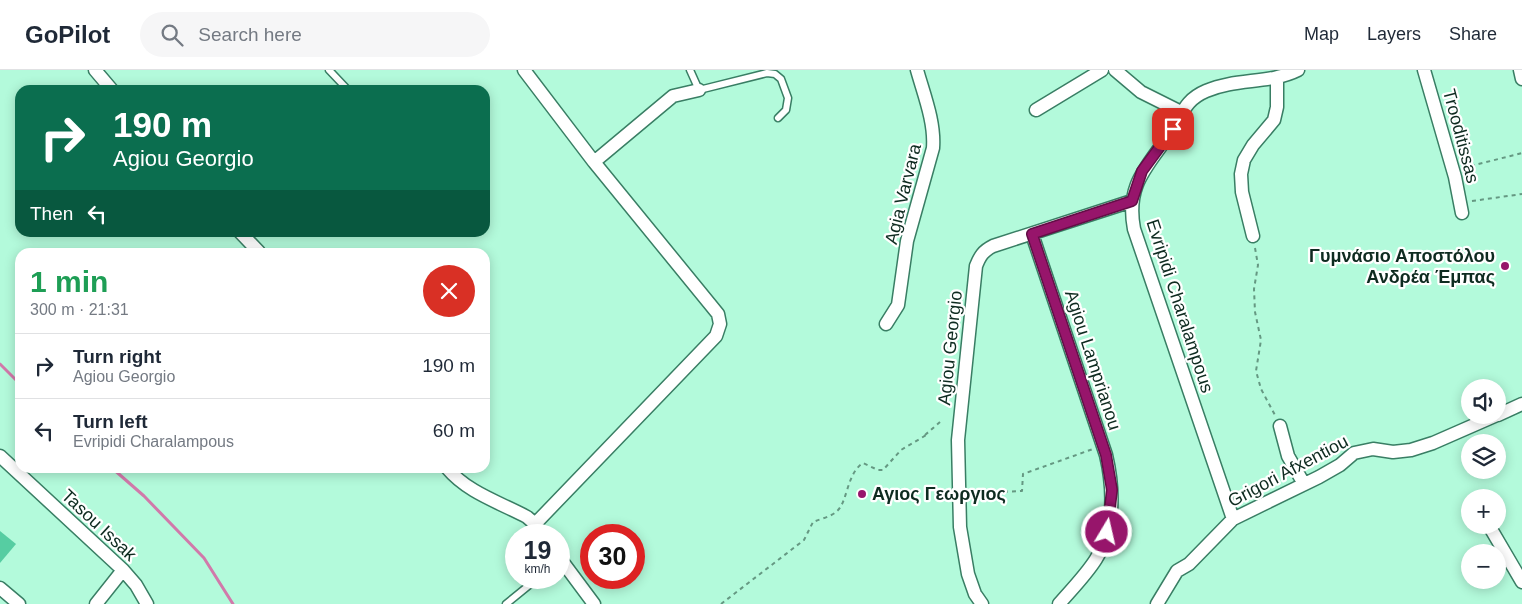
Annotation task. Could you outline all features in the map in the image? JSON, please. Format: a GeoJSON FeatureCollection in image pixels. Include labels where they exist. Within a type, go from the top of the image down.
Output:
{"type":"FeatureCollection","features":[{"type":"Feature","properties":{"kind":"street"},"geometry":{"type":"LineString","coordinates":[[95,70],[108,85]]}},
{"type":"Feature","properties":{"kind":"street"},"geometry":{"type":"LineString","coordinates":[[451,473],[468,487],[518,512],[535,524],[720,330],[718,314],[594,162],[524,70]]}},
{"type":"Feature","properties":{"kind":"street","name":"Agia Varvara"},"geometry":{"type":"LineString","coordinates":[[886,324],[898,305],[907,242],[933,148],[934,136],[932,125],[916,70]]}},
{"type":"Feature","properties":{"kind":"street"},"geometry":{"type":"LineString","coordinates":[[1036,110],[1102,70]]}},
{"type":"Feature","properties":{"kind":"street"},"geometry":{"type":"LineString","coordinates":[[1115,70],[1141,92],[1181,112]]}},
{"type":"Feature","properties":{"kind":"street","name":"Evripidi Charalampous"},"geometry":{"type":"LineString","coordinates":[[1234,519],[1134,229],[1132,201],[1142,171],[1173,129],[1181,112],[1196,97],[1221,86],[1238,82],[1277,78],[1298,70]]}},
{"type":"Feature","properties":{"kind":"street","name":"Trooditissas"},"geometry":{"type":"LineString","coordinates":[[1424,70],[1454,170],[1461,208]]}},
{"type":"Feature","properties":{"kind":"street"},"geometry":{"type":"LineString","coordinates":[[1520,70],[1522,79]]}},
{"type":"Feature","properties":{"kind":"street"},"geometry":{"type":"LineString","coordinates":[[1253,236],[1242,192],[1240,174],[1244,160],[1253,145],[1274,120],[1277,107],[1277,78]]}},
{"type":"Feature","properties":{"kind":"street"},"geometry":{"type":"LineString","coordinates":[[594,162],[673,96],[699,90]]}},
{"type":"Feature","properties":{"kind":"street","name":"Agiou Georgio"},"geometry":{"type":"LineString","coordinates":[[982,604],[975,594],[968,574],[960,527],[958,440],[976,266],[982,253],[999,244],[1132,201]]}},
{"type":"Feature","properties":{"kind":"street","name":"Agiou Lamprianou"},"geometry":{"type":"LineString","coordinates":[[1032,234],[1103,446],[1110,471],[1112,490],[1107,532],[1102,548],[1095,560],[1059,604]]}},
{"type":"Feature","properties":{"kind":"street"},"geometry":{"type":"LineString","coordinates":[[245,237],[255,248]]}},
{"type":"Feature","properties":{"kind":"street","name":"Grigori Afxentiou"},"geometry":{"type":"LineString","coordinates":[[1506,411],[1522,404]]}},
{"type":"Feature","properties":{"kind":"street","name":"Grigori Afxentiou"},"geometry":{"type":"LineString","coordinates":[[1157,604],[1177,571],[1189,564],[1234,519],[1304,484],[1359,452],[1373,448],[1393,452],[1411,450],[1433,443],[1476,424]]}},
{"type":"Feature","properties":{"kind":"street"},"geometry":{"type":"LineString","coordinates":[[1280,426],[1288,456],[1304,484]]}},
{"type":"Feature","properties":{"kind":"street","name":"Tasou Issak"},"geometry":{"type":"LineString","coordinates":[[0,456],[15,470]]}},
{"type":"Feature","properties":{"kind":"street","name":"Tasou Issak"},"geometry":{"type":"LineString","coordinates":[[18,473],[123,570],[136,585],[147,604]]}},
{"type":"Feature","properties":{"kind":"street"},"geometry":{"type":"LineString","coordinates":[[1494,534],[1522,582]]}},
{"type":"Feature","properties":{"kind":"street"},"geometry":{"type":"LineString","coordinates":[[96,604],[123,570]]}},
{"type":"Feature","properties":{"kind":"street"},"geometry":{"type":"LineString","coordinates":[[570,573],[594,604]]}},
{"type":"Feature","properties":{"kind":"street"},"geometry":{"type":"LineString","coordinates":[[0,588],[19,604]]}},
{"type":"Feature","properties":{"kind":"lane"},"geometry":{"type":"LineString","coordinates":[[330,70],[344,85]]}},
{"type":"Feature","properties":{"kind":"lane"},"geometry":{"type":"LineString","coordinates":[[690,70],[699,90],[767,73],[775,74],[780,79],[788,98],[786,110],[778,118]]}},
{"type":"Feature","properties":{"kind":"lane"},"geometry":{"type":"LineString","coordinates":[[506,604],[524,589]]}},
{"type":"Feature","properties":{"kind":"path"},"geometry":{"type":"LineString","coordinates":[[1454,170],[1522,153]]}},
{"type":"Feature","properties":{"kind":"path"},"geometry":{"type":"LineString","coordinates":[[1461,208],[1522,194]]}},
{"type":"Feature","properties":{"kind":"path"},"geometry":{"type":"LineString","coordinates":[[1253,236],[1258,265],[1254,289],[1255,312],[1261,340],[1256,371],[1260,389],[1280,426]]}},
{"type":"Feature","properties":{"kind":"path"},"geometry":{"type":"LineString","coordinates":[[924,436],[940,422]]}},
{"type":"Feature","properties":{"kind":"path"},"geometry":{"type":"LineString","coordinates":[[721,604],[804,540],[813,522],[836,512],[843,503],[845,492],[857,466],[862,463],[878,470],[883,470],[901,450],[928,434]]}},
{"type":"Feature","properties":{"kind":"path"},"geometry":{"type":"LineString","coordinates":[[960,493],[1022,491],[1022,474],[1103,446]]}},
{"type":"Feature","properties":{"kind":"building"},"geometry":{"type":"Polygon","coordinates":[[[0,531],[16,544],[0,563],[0,531]]]}},
{"type":"Feature","properties":{"kind":"waterway"},"geometry":{"type":"LineString","coordinates":[[0,364],[15,379]]}},
{"type":"Feature","properties":{"kind":"waterway"},"geometry":{"type":"LineString","coordinates":[[118,473],[144,496],[204,558],[233,604]]}},
{"type":"Feature","properties":{"kind":"place","name":"Γυμνάσιο Αποστόλου Ανδρέα Έμπας"},"geometry":{"type":"Point","coordinates":[1505,266]}},
{"type":"Feature","properties":{"kind":"place","name":"Αγιος Γεωργιος"},"geometry":{"type":"Point","coordinates":[862,494]}},
{"type":"Feature","properties":{"kind":"route"},"geometry":{"type":"LineString","coordinates":[[1107,532],[1112,490],[1106,455],[1032,234],[1132,201],[1142,171],[1173,129]]}}]}
